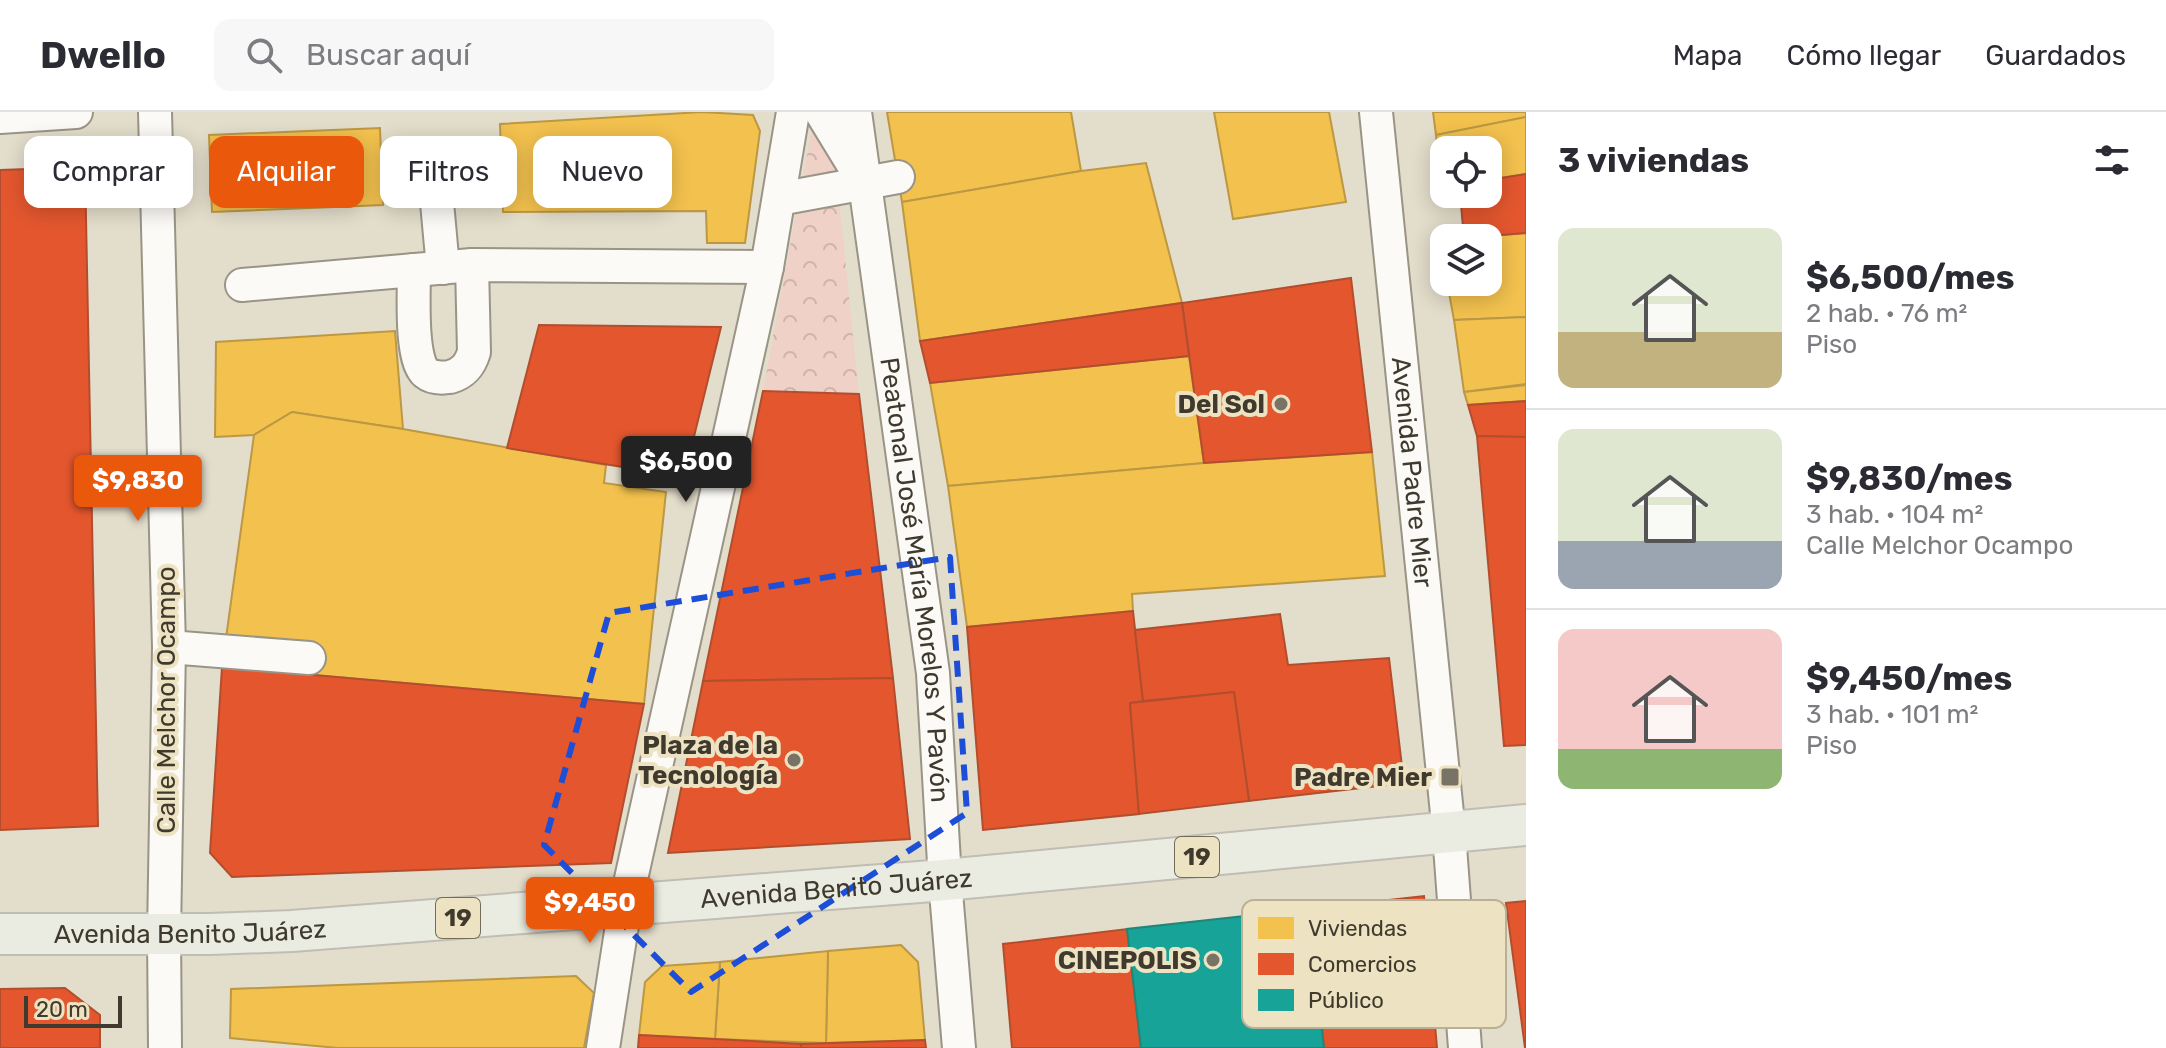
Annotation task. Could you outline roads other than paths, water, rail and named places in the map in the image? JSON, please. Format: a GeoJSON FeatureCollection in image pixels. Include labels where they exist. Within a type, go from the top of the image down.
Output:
{"type":"FeatureCollection","features":[{"type":"Feature","properties":{"kind":"main road","name":"Avenida Benito Juárez"},"geometry":{"type":"LineString","coordinates":[[0,934],[292,931],[945,880],[1526,825]]}},
{"type":"Feature","properties":{"kind":"street"},"geometry":{"type":"LineString","coordinates":[[0,117],[76,112]]}},
{"type":"Feature","properties":{"kind":"street","name":"Calle Melchor Ocampo"},"geometry":{"type":"LineString","coordinates":[[155,112],[169,647],[165,1048]]}},
{"type":"Feature","properties":{"kind":"street"},"geometry":{"type":"LineString","coordinates":[[603,1048],[625,906],[767,267],[793,112]]}},
{"type":"Feature","properties":{"kind":"street"},"geometry":{"type":"LineString","coordinates":[[821,112],[865,183]]}},
{"type":"Feature","properties":{"kind":"street","name":"Peatonal José María Morelos Y Pavón"},"geometry":{"type":"LineString","coordinates":[[855,112],[933,673],[959,1048]]}},
{"type":"Feature","properties":{"kind":"street","name":"Avenida Padre Mier"},"geometry":{"type":"LineString","coordinates":[[1376,112],[1454,900]]}},
{"type":"Feature","properties":{"kind":"street"},"geometry":{"type":"LineString","coordinates":[[779,199],[898,177]]}},
{"type":"Feature","properties":{"kind":"street"},"geometry":{"type":"LineString","coordinates":[[437,208],[443,268]]}},
{"type":"Feature","properties":{"kind":"street"},"geometry":{"type":"LineString","coordinates":[[242,285],[443,268],[767,267]]}},
{"type":"Feature","properties":{"kind":"street"},"geometry":{"type":"LineString","coordinates":[[169,647],[309,658]]}},
{"type":"Feature","properties":{"kind":"street","name":"Avenida Padre Mier"},"geometry":{"type":"LineString","coordinates":[[1464,1028],[1465,1048]]}},
{"type":"Feature","properties":{"kind":"place","name":"Del Sol"},"geometry":{"type":"Point","coordinates":[1281,404]}},
{"type":"Feature","properties":{"kind":"place","name":"Plaza de la Tecnología"},"geometry":{"type":"Point","coordinates":[794,760]}},
{"type":"Feature","properties":{"kind":"place","name":"Padre Mier"},"geometry":{"type":"Point","coordinates":[1450,777]}},
{"type":"Feature","properties":{"kind":"place","name":"CINEPOLIS"},"geometry":{"type":"Point","coordinates":[1213,960]}}]}
